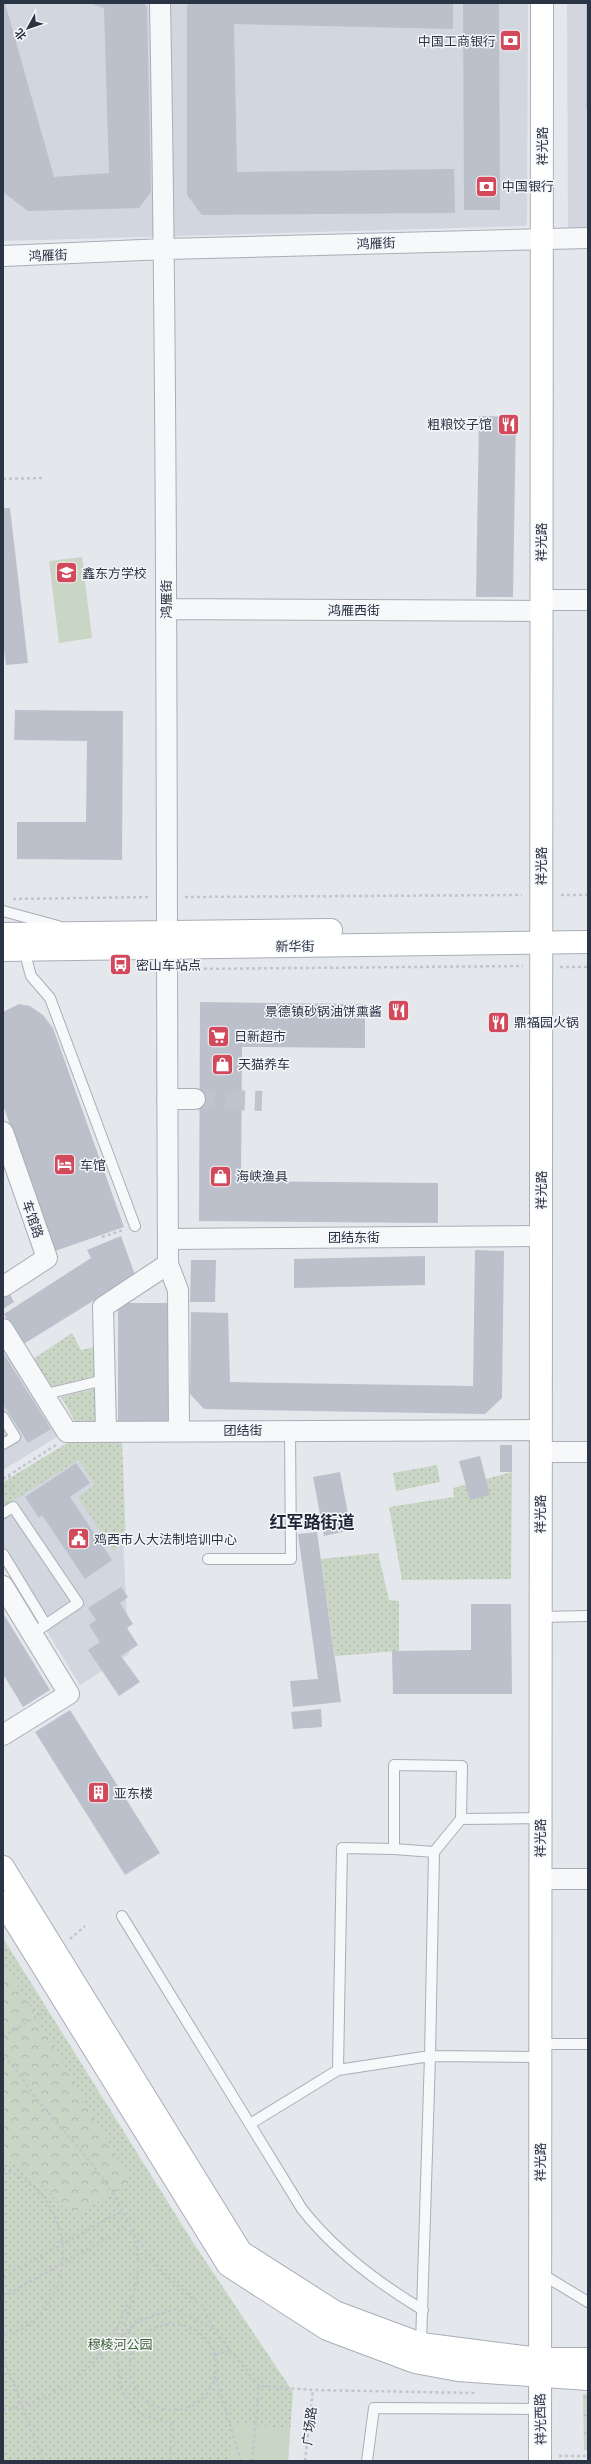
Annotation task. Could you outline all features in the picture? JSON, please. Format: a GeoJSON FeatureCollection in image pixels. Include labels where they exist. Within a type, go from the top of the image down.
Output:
{"type":"FeatureCollection","features":[{"type":"Feature","properties":{"kind":"street"},"geometry":{"type":"LineString","coordinates":[[160,3],[165,250]]}},
{"type":"Feature","properties":{"kind":"street","name":"祥光路"},"geometry":{"type":"LineString","coordinates":[[540,2368],[542,3]]}},
{"type":"Feature","properties":{"kind":"street","name":"鸿雁街"},"geometry":{"type":"LineString","coordinates":[[3,256],[542,238],[588,238]]}},
{"type":"Feature","properties":{"kind":"street","name":"鸿雁街"},"geometry":{"type":"LineString","coordinates":[[165,250],[168,1264]]}},
{"type":"Feature","properties":{"kind":"street","name":"鸿雁西街"},"geometry":{"type":"LineString","coordinates":[[166,610],[541,605],[588,600]]}},
{"type":"Feature","properties":{"kind":"street","name":"新华街"},"geometry":{"type":"LineString","coordinates":[[541,936],[588,927]]}},
{"type":"Feature","properties":{"kind":"street","name":"新华街"},"geometry":{"type":"LineString","coordinates":[[3,934],[81,933],[168,940]]}},
{"type":"Feature","properties":{"kind":"street","name":"新华街"},"geometry":{"type":"LineString","coordinates":[[13,950],[168,940],[541,936],[588,942]]}},
{"type":"Feature","properties":{"kind":"street"},"geometry":{"type":"LineString","coordinates":[[168,1099],[195,1100]]}},
{"type":"Feature","properties":{"kind":"street","name":"车馆路"},"geometry":{"type":"LineString","coordinates":[[3,1132],[47,1258],[4,1286]]}},
{"type":"Feature","properties":{"kind":"street","name":"团结东街"},"geometry":{"type":"LineString","coordinates":[[168,1238],[541,1236]]}},
{"type":"Feature","properties":{"kind":"street"},"geometry":{"type":"LineString","coordinates":[[106,1431],[103,1307],[168,1264],[178,1290],[178,1430]]}},
{"type":"Feature","properties":{"kind":"street"},"geometry":{"type":"LineString","coordinates":[[3,1329],[39,1397],[67,1432],[74,1432]]}},
{"type":"Feature","properties":{"kind":"street","name":"团结街"},"geometry":{"type":"LineString","coordinates":[[74,1432],[178,1430],[540,1430]]}},
{"type":"Feature","properties":{"kind":"street"},"geometry":{"type":"LineString","coordinates":[[540,1452],[588,1452]]}},
{"type":"Feature","properties":{"kind":"street"},"geometry":{"type":"LineString","coordinates":[[3,1586],[39,1630],[69,1694],[3,1735]]}},
{"type":"Feature","properties":{"kind":"street"},"geometry":{"type":"LineString","coordinates":[[3,1866],[241,2252],[335,2312],[421,2344],[588,2379]]}},
{"type":"Feature","properties":{"kind":"street"},"geometry":{"type":"LineString","coordinates":[[540,1879],[588,1880]]}},
{"type":"Feature","properties":{"kind":"street"},"geometry":{"type":"LineString","coordinates":[[3,1902],[228,2265],[327,2328],[415,2362],[458,2370],[540,2368],[588,2359]]}},
{"type":"Feature","properties":{"kind":"street","name":"祥光西路"},"geometry":{"type":"LineString","coordinates":[[540,2368],[540,2459]]}},
{"type":"Feature","properties":{"kind":"lane"},"geometry":{"type":"LineString","coordinates":[[3,911],[81,933]]}},
{"type":"Feature","properties":{"kind":"lane"},"geometry":{"type":"LineString","coordinates":[[13,950],[31,976],[50,998],[134,1226]]}},
{"type":"Feature","properties":{"kind":"lane"},"geometry":{"type":"LineString","coordinates":[[39,1397],[104,1380]]}},
{"type":"Feature","properties":{"kind":"lane"},"geometry":{"type":"LineString","coordinates":[[3,1417],[15,1437],[3,1444]]}},
{"type":"Feature","properties":{"kind":"lane"},"geometry":{"type":"LineString","coordinates":[[208,1559],[291,1559],[290,1430]]}},
{"type":"Feature","properties":{"kind":"lane"},"geometry":{"type":"LineString","coordinates":[[3,1513],[13,1507],[78,1603],[39,1630],[3,1554]]}},
{"type":"Feature","properties":{"kind":"lane"},"geometry":{"type":"LineString","coordinates":[[540,1617],[588,1616]]}},
{"type":"Feature","properties":{"kind":"lane"},"geometry":{"type":"LineString","coordinates":[[394,1849],[394,1765],[462,1766],[461,1818],[434,1852],[430,2056],[421,2344]]}},
{"type":"Feature","properties":{"kind":"lane"},"geometry":{"type":"LineString","coordinates":[[461,1818],[540,1818]]}},
{"type":"Feature","properties":{"kind":"lane"},"geometry":{"type":"LineString","coordinates":[[338,2070],[342,1848],[394,1849],[434,1852]]}},
{"type":"Feature","properties":{"kind":"lane"},"geometry":{"type":"LineString","coordinates":[[122,1916],[302,2209],[314,2225],[383,2286],[423,2310]]}},
{"type":"Feature","properties":{"kind":"lane"},"geometry":{"type":"LineString","coordinates":[[250,2124],[338,2070],[430,2056],[540,2050],[588,2044]]}},
{"type":"Feature","properties":{"kind":"lane"},"geometry":{"type":"LineString","coordinates":[[540,2272],[588,2302]]}},
{"type":"Feature","properties":{"kind":"lane"},"geometry":{"type":"LineString","coordinates":[[367,2461],[374,2408],[540,2409]]}},
{"type":"Feature","properties":{"kind":"path"},"geometry":{"type":"LineString","coordinates":[[3,479],[42,478]]}},
{"type":"Feature","properties":{"kind":"path"},"geometry":{"type":"LineString","coordinates":[[6,899],[588,894]]}},
{"type":"Feature","properties":{"kind":"path"},"geometry":{"type":"LineString","coordinates":[[167,970],[541,966],[588,967]]}},
{"type":"Feature","properties":{"kind":"path"},"geometry":{"type":"LineString","coordinates":[[102,1237],[134,1226]]}},
{"type":"Feature","properties":{"kind":"path"},"geometry":{"type":"LineString","coordinates":[[3,1479],[66,1439],[74,1432]]}},
{"type":"Feature","properties":{"kind":"path"},"geometry":{"type":"LineString","coordinates":[[9,1475],[13,1507]]}},
{"type":"Feature","properties":{"kind":"path"},"geometry":{"type":"LineString","coordinates":[[3,2037],[49,2009]]}},
{"type":"Feature","properties":{"kind":"path"},"geometry":{"type":"LineString","coordinates":[[3,2057],[11,2063],[35,2096],[92,2164],[119,2203],[134,2241],[138,2268],[117,2351],[121,2390],[141,2415],[172,2423],[170,2461]]}},
{"type":"Feature","properties":{"kind":"path"},"geometry":{"type":"LineString","coordinates":[[3,2170],[25,2180],[46,2200],[59,2226],[64,2254],[59,2283],[45,2308],[23,2328],[3,2336]]}},
{"type":"Feature","properties":{"kind":"path"},"geometry":{"type":"LineString","coordinates":[[3,2277],[122,2211]]}},
{"type":"Feature","properties":{"kind":"path"},"geometry":{"type":"LineString","coordinates":[[3,2296],[128,2226]]}},
{"type":"Feature","properties":{"kind":"path"},"geometry":{"type":"LineString","coordinates":[[128,2226],[161,2271],[204,2307],[213,2329],[259,2386],[252,2461]]}},
{"type":"Feature","properties":{"kind":"path"},"geometry":{"type":"LineString","coordinates":[[88,2368],[114,2335],[132,2294]]}},
{"type":"Feature","properties":{"kind":"path"},"geometry":{"type":"LineString","coordinates":[[3,2410],[22,2407],[57,2392],[88,2368],[137,2321],[176,2309],[213,2329]]}},
{"type":"Feature","properties":{"kind":"path"},"geometry":{"type":"LineString","coordinates":[[117,2351],[137,2321]]}},
{"type":"Feature","properties":{"kind":"path"},"geometry":{"type":"LineString","coordinates":[[216,2377],[210,2390],[200,2401],[187,2408],[173,2410],[158,2408],[146,2401],[137,2390],[131,2378],[130,2364],[133,2350],[140,2338],[151,2329],[164,2324],[178,2324],[192,2328],[204,2336],[215,2355],[216,2377],[241,2461]]}},
{"type":"Feature","properties":{"kind":"path"},"geometry":{"type":"LineString","coordinates":[[215,2355],[230,2350]]}},
{"type":"Feature","properties":{"kind":"path"},"geometry":{"type":"LineString","coordinates":[[3,2356],[43,2461]]}},
{"type":"Feature","properties":{"kind":"path"},"geometry":{"type":"LineString","coordinates":[[259,2386],[313,2390],[477,2393]]}},
{"type":"Feature","properties":{"kind":"path","name":"广场路"},"geometry":{"type":"LineString","coordinates":[[305,2461],[313,2390]]}},
{"type":"Feature","properties":{"kind":"path"},"geometry":{"type":"LineString","coordinates":[[540,2459],[588,2456]]}},
{"type":"Feature","properties":{"kind":"shaded area"},"geometry":{"type":"Polygon","coordinates":[[[3,3],[528,3],[527,226],[3,241],[3,3]]]}},
{"type":"Feature","properties":{"kind":"shaded area"},"geometry":{"type":"Polygon","coordinates":[[[567,3],[588,3],[588,230],[568,230],[567,3]]]}},
{"type":"Feature","properties":{"kind":"shaded area"},"geometry":{"type":"Polygon","coordinates":[[[3,1342],[60,1435],[3,1470],[3,1342]]]}},
{"type":"Feature","properties":{"kind":"shaded area"},"geometry":{"type":"Polygon","coordinates":[[[72,1447],[118,1449],[129,1654],[80,1685],[3,1560],[3,1487],[72,1447]]]}},
{"type":"Feature","properties":{"kind":"green space"},"geometry":{"type":"Polygon","coordinates":[[[82,557],[92,638],[59,643],[49,561],[82,557]]]}},
{"type":"Feature","properties":{"kind":"green space"},"geometry":{"type":"Polygon","coordinates":[[[72,1333],[81,1350],[94,1347],[94,1376],[50,1387],[33,1359],[72,1333]]]}},
{"type":"Feature","properties":{"kind":"green space"},"geometry":{"type":"Polygon","coordinates":[[[94,1389],[97,1423],[77,1425],[61,1397],[94,1389]]]}},
{"type":"Feature","properties":{"kind":"green space"},"geometry":{"type":"Polygon","coordinates":[[[72,1440],[122,1441],[126,1542],[113,1551],[78,1497],[95,1485],[79,1460],[3,1507],[3,1482],[72,1440]]]}},
{"type":"Feature","properties":{"kind":"green space"},"geometry":{"type":"Polygon","coordinates":[[[437,1465],[440,1482],[396,1491],[393,1473],[437,1465]]]}},
{"type":"Feature","properties":{"kind":"green space"},"geometry":{"type":"Polygon","coordinates":[[[512,1472],[511,1579],[402,1580],[389,1507],[454,1497],[453,1488],[512,1472]]]}},
{"type":"Feature","properties":{"kind":"green space"},"geometry":{"type":"Polygon","coordinates":[[[378,1553],[389,1600],[399,1601],[399,1651],[335,1656],[321,1559],[378,1553]]]}},
{"type":"Feature","properties":{"kind":"green space","name":"穆棱河公园"},"geometry":{"type":"Polygon","coordinates":[[[3,1938],[194,2244],[293,2392],[288,2461],[3,2461],[3,1938]]]}},
{"type":"Feature","properties":{"kind":"green space"},"geometry":{"type":"Polygon","coordinates":[[[3,1960],[131,2181],[74,2217],[18,2163],[3,2161],[3,1960]]]}},
{"type":"Feature","properties":{"kind":"green space"},"geometry":{"type":"Polygon","coordinates":[[[583,2394],[588,2394],[588,2450],[584,2450],[583,2394]]]}},
{"type":"Feature","properties":{"kind":"green space"},"geometry":{"type":"Polygon","coordinates":[[[232,2424],[290,2428],[288,2461],[229,2461],[232,2424]]]}},
{"type":"Feature","properties":{"kind":"building"},"geometry":{"type":"Polygon","coordinates":[[[3,3],[5,3],[54,177],[109,173],[104,8],[89,3],[144,3],[147,7],[151,192],[139,208],[28,211],[3,192],[3,3]]]}},
{"type":"Feature","properties":{"kind":"building"},"geometry":{"type":"Polygon","coordinates":[[[189,3],[453,3],[453,29],[234,24],[237,172],[454,169],[455,213],[202,215],[187,195],[187,6],[189,3]]]}},
{"type":"Feature","properties":{"kind":"building"},"geometry":{"type":"Polygon","coordinates":[[[463,3],[499,3],[500,210],[464,210],[463,3]]]}},
{"type":"Feature","properties":{"kind":"building"},"geometry":{"type":"Polygon","coordinates":[[[586,3],[588,3],[588,109],[586,109],[586,3]]]}},
{"type":"Feature","properties":{"kind":"building"},"geometry":{"type":"Polygon","coordinates":[[[479,416],[516,417],[513,597],[476,597],[479,416]]]}},
{"type":"Feature","properties":{"kind":"building"},"geometry":{"type":"Polygon","coordinates":[[[3,508],[10,508],[28,663],[6,665],[3,641],[3,508]]]}},
{"type":"Feature","properties":{"kind":"building"},"geometry":{"type":"Polygon","coordinates":[[[15,710],[123,711],[122,860],[17,859],[17,822],[86,822],[87,741],[14,740],[15,710]]]}},
{"type":"Feature","properties":{"kind":"building"},"geometry":{"type":"Polygon","coordinates":[[[200,1002],[365,1004],[365,1048],[242,1047],[241,1181],[438,1183],[438,1223],[199,1221],[200,1002]]]}},
{"type":"Feature","properties":{"kind":"building","name":"车馆"},"geometry":{"type":"Polygon","coordinates":[[[19,1004],[30,1006],[43,1015],[53,1028],[124,1227],[55,1251],[3,1105],[3,1012],[19,1004]]]}},
{"type":"Feature","properties":{"kind":"building"},"geometry":{"type":"Polygon","coordinates":[[[121,1236],[135,1275],[22,1345],[4,1314],[91,1258],[87,1250],[121,1236]]]}},
{"type":"Feature","properties":{"kind":"building"},"geometry":{"type":"Polygon","coordinates":[[[475,1250],[504,1251],[502,1398],[485,1414],[204,1409],[190,1394],[191,1312],[228,1313],[230,1382],[473,1386],[475,1250]]]}},
{"type":"Feature","properties":{"kind":"building"},"geometry":{"type":"Polygon","coordinates":[[[425,1256],[425,1285],[294,1288],[294,1259],[425,1256]]]}},
{"type":"Feature","properties":{"kind":"building"},"geometry":{"type":"Polygon","coordinates":[[[191,1260],[216,1260],[215,1302],[190,1302],[191,1260]]]}},
{"type":"Feature","properties":{"kind":"building"},"geometry":{"type":"Polygon","coordinates":[[[3,1281],[14,1302],[3,1309],[3,1281]]]}},
{"type":"Feature","properties":{"kind":"building"},"geometry":{"type":"Polygon","coordinates":[[[118,1303],[169,1303],[169,1422],[118,1422],[118,1303]]]}},
{"type":"Feature","properties":{"kind":"building"},"geometry":{"type":"Polygon","coordinates":[[[3,1353],[51,1429],[28,1443],[3,1404],[3,1353]]]}},
{"type":"Feature","properties":{"kind":"building"},"geometry":{"type":"Polygon","coordinates":[[[500,1445],[512,1445],[512,1472],[500,1472],[500,1445]]]}},
{"type":"Feature","properties":{"kind":"building"},"geometry":{"type":"Polygon","coordinates":[[[480,1456],[490,1495],[470,1500],[459,1461],[480,1456]]]}},
{"type":"Feature","properties":{"kind":"building","name":"鸡西市人大法制培训中心"},"geometry":{"type":"Polygon","coordinates":[[[76,1463],[90,1483],[70,1497],[112,1560],[85,1579],[42,1515],[39,1518],[25,1497],[76,1463]]]}},
{"type":"Feature","properties":{"kind":"building"},"geometry":{"type":"Polygon","coordinates":[[[340,1472],[348,1514],[340,1515],[343,1532],[324,1536],[313,1477],[340,1472]]]}},
{"type":"Feature","properties":{"kind":"building"},"geometry":{"type":"Polygon","coordinates":[[[317,1532],[341,1702],[293,1707],[290,1681],[318,1679],[298,1534],[317,1532]]]}},
{"type":"Feature","properties":{"kind":"building"},"geometry":{"type":"Polygon","coordinates":[[[121,1587],[128,1597],[120,1603],[133,1624],[127,1628],[138,1645],[121,1656],[140,1682],[119,1696],[88,1650],[100,1642],[89,1625],[96,1620],[88,1608],[121,1587]]]}},
{"type":"Feature","properties":{"kind":"building"},"geometry":{"type":"Polygon","coordinates":[[[471,1604],[511,1604],[512,1694],[393,1694],[392,1651],[471,1650],[471,1604]]]}},
{"type":"Feature","properties":{"kind":"building"},"geometry":{"type":"Polygon","coordinates":[[[3,1613],[50,1690],[23,1707],[3,1674],[3,1613]]]}},
{"type":"Feature","properties":{"kind":"building"},"geometry":{"type":"Polygon","coordinates":[[[321,1709],[322,1727],[293,1729],[291,1712],[321,1709]]]}},
{"type":"Feature","properties":{"kind":"building","name":"亚东楼"},"geometry":{"type":"Polygon","coordinates":[[[70,1710],[160,1853],[125,1875],[35,1732],[70,1710]]]}},
{"type":"Feature","properties":{"kind":"tunnel"},"geometry":{"type":"LineString","coordinates":[[195,1099],[262,1101]]}},
{"type":"Feature","properties":{"kind":"place","name":"中国工商银行"},"geometry":{"type":"Point","coordinates":[511,41]}},
{"type":"Feature","properties":{"kind":"place","name":"中国银行"},"geometry":{"type":"Point","coordinates":[486,186]}},
{"type":"Feature","properties":{"kind":"place","name":"粗粮饺子馆"},"geometry":{"type":"Point","coordinates":[508,424]}},
{"type":"Feature","properties":{"kind":"place","name":"鑫东方学校"},"geometry":{"type":"Point","coordinates":[67,573]}},
{"type":"Feature","properties":{"kind":"place","name":"密山车站点"},"geometry":{"type":"Point","coordinates":[120,965]}},
{"type":"Feature","properties":{"kind":"place","name":"景德镇砂锅油饼熏酱"},"geometry":{"type":"Point","coordinates":[398,1011]}},
{"type":"Feature","properties":{"kind":"place","name":"鼎福园火锅"},"geometry":{"type":"Point","coordinates":[499,1022]}},
{"type":"Feature","properties":{"kind":"place","name":"日新超市"},"geometry":{"type":"Point","coordinates":[219,1036]}},
{"type":"Feature","properties":{"kind":"place","name":"天猫养车"},"geometry":{"type":"Point","coordinates":[223,1064]}},
{"type":"Feature","properties":{"kind":"place","name":"车馆"},"geometry":{"type":"Point","coordinates":[64,1165]}},
{"type":"Feature","properties":{"kind":"place","name":"海峡渔具"},"geometry":{"type":"Point","coordinates":[221,1176]}},
{"type":"Feature","properties":{"kind":"place","name":"鸡西市人大法制培训中心"},"geometry":{"type":"Point","coordinates":[78,1539]}},
{"type":"Feature","properties":{"kind":"place","name":"亚东楼"},"geometry":{"type":"Point","coordinates":[98,1793]}},
{"type":"Feature","properties":{"kind":"district","name":"红军路街道"},"geometry":{"type":"Point","coordinates":[312,1522]}}]}
